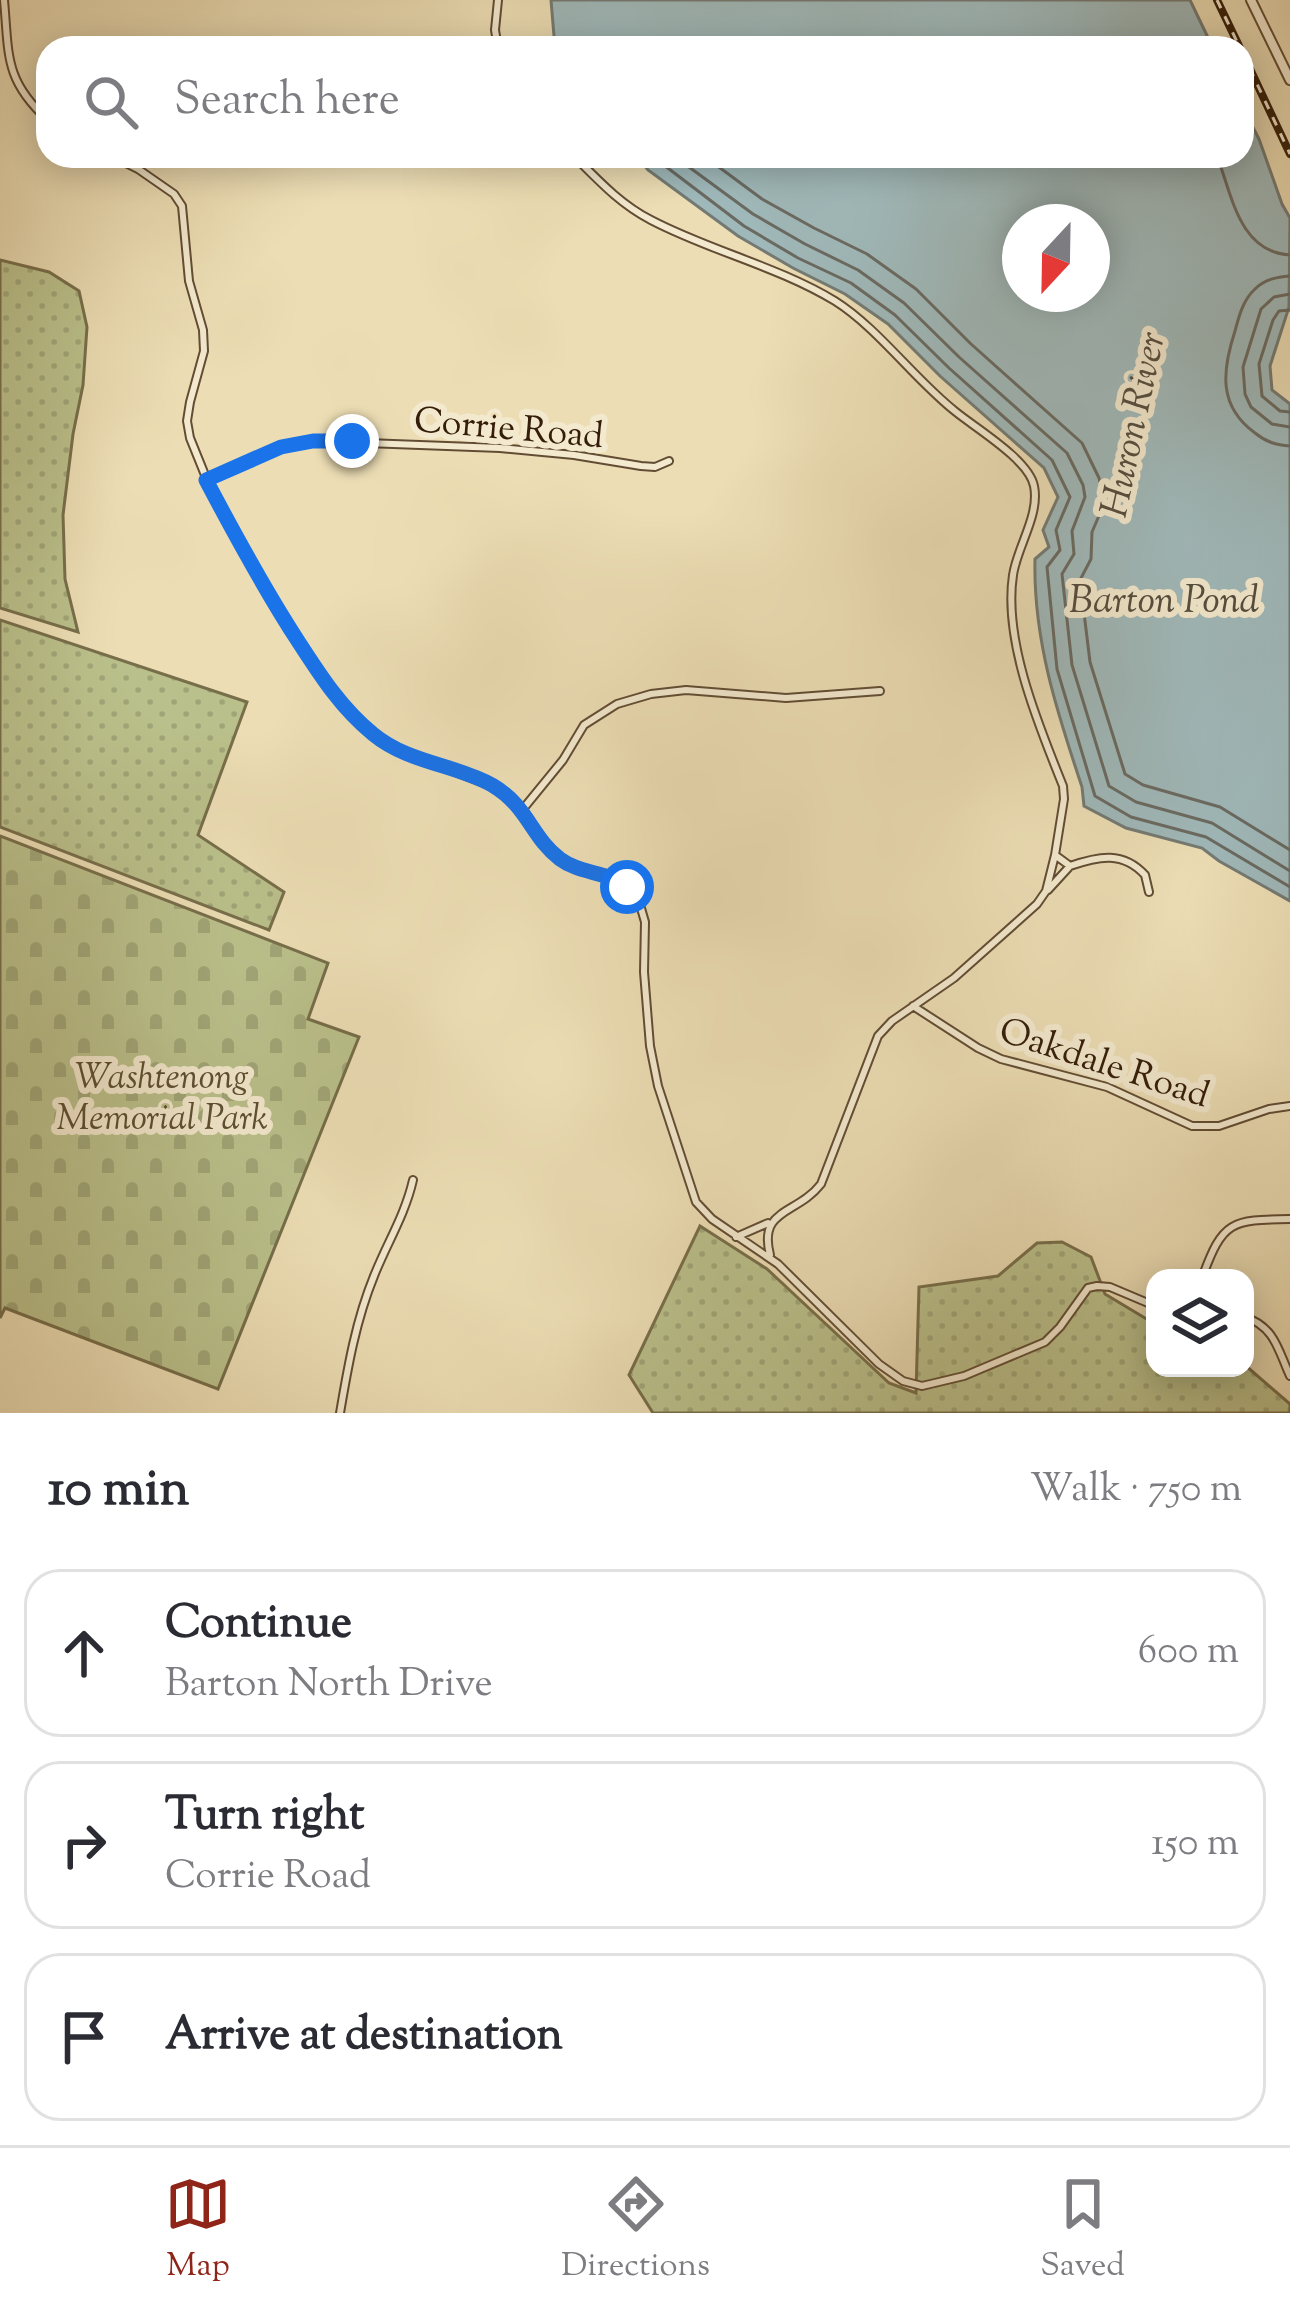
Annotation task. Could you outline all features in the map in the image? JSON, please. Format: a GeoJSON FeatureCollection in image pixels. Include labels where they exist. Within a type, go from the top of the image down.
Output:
{"type":"FeatureCollection","features":[{"type":"Feature","properties":{"kind":"street"},"geometry":{"type":"LineString","coordinates":[[4,0],[16,84],[36,109]]}},
{"type":"Feature","properties":{"kind":"street"},"geometry":{"type":"LineString","coordinates":[[496,36],[498,0]]}},
{"type":"Feature","properties":{"kind":"street"},"geometry":{"type":"LineString","coordinates":[[1251,0],[1290,80]]}},
{"type":"Feature","properties":{"kind":"street"},"geometry":{"type":"LineString","coordinates":[[136,168],[174,194],[182,206],[189,281],[204,350],[187,421],[190,438],[206,480],[254,572],[337,700],[398,750],[492,786],[523,809],[545,846],[561,860],[606,874],[638,898],[645,922],[650,1046],[658,1086],[696,1202],[712,1219],[770,1259],[879,1364],[903,1381],[922,1386],[964,1376],[1045,1342],[1088,1288],[1111,1287],[1146,1302]]}},
{"type":"Feature","properties":{"kind":"street"},"geometry":{"type":"LineString","coordinates":[[586,168],[614,196],[650,220],[812,288],[841,305],[950,408],[1024,466],[1034,484],[1034,503],[1013,573],[1012,609],[1030,702],[1063,786],[1064,800],[1046,891]]}},
{"type":"Feature","properties":{"kind":"street","name":"Corrie Road"},"geometry":{"type":"LineString","coordinates":[[206,480],[281,447],[313,441],[500,448],[655,467],[669,461]]}},
{"type":"Feature","properties":{"kind":"street"},"geometry":{"type":"LineString","coordinates":[[523,809],[563,760],[584,724],[617,704],[686,690],[786,698],[880,691]]}},
{"type":"Feature","properties":{"kind":"street"},"geometry":{"type":"LineString","coordinates":[[1055,855],[1070,866]]}},
{"type":"Feature","properties":{"kind":"street"},"geometry":{"type":"LineString","coordinates":[[736,1237],[811,1197],[821,1184],[878,1036],[954,979],[1037,904],[1070,866],[1111,856],[1126,859],[1145,875],[1149,892]]}},
{"type":"Feature","properties":{"kind":"street","name":"Oakdale Road"},"geometry":{"type":"LineString","coordinates":[[913,1006],[1000,1059],[1107,1087],[1192,1126],[1219,1126],[1290,1106]]}},
{"type":"Feature","properties":{"kind":"street"},"geometry":{"type":"LineString","coordinates":[[340,1413],[364,1301],[403,1216],[413,1180]]}},
{"type":"Feature","properties":{"kind":"street"},"geometry":{"type":"LineString","coordinates":[[1206,1269],[1220,1236],[1232,1226],[1252,1219],[1290,1219]]}},
{"type":"Feature","properties":{"kind":"street"},"geometry":{"type":"LineString","coordinates":[[770,1259],[766,1232],[771,1222]]}},
{"type":"Feature","properties":{"kind":"street"},"geometry":{"type":"LineString","coordinates":[[1254,1320],[1272,1333],[1290,1376]]}},
{"type":"Feature","properties":{"kind":"green space"},"geometry":{"type":"Polygon","coordinates":[[[0,260],[49,272],[79,291],[87,327],[63,515],[65,579],[78,632],[0,608],[0,260]]]}},
{"type":"Feature","properties":{"kind":"green space"},"geometry":{"type":"Polygon","coordinates":[[[0,620],[247,702],[198,835],[284,892],[269,930],[0,827],[0,620]]]}},
{"type":"Feature","properties":{"kind":"green space","name":"Washtenong Memorial Park"},"geometry":{"type":"Polygon","coordinates":[[[0,836],[328,963],[308,1019],[359,1037],[218,1389],[5,1308],[0,1318],[0,836]]]}},
{"type":"Feature","properties":{"kind":"green space"},"geometry":{"type":"Polygon","coordinates":[[[700,1226],[767,1269],[889,1383],[916,1393],[919,1287],[998,1276],[1037,1243],[1062,1242],[1091,1257],[1105,1294],[1146,1319],[1146,1377],[1254,1377],[1254,1373],[1290,1404],[1290,1413],[653,1413],[629,1375],[700,1226]]]}},
{"type":"Feature","properties":{"kind":"water"},"geometry":{"type":"Polygon","coordinates":[[[551,0],[1190,0],[1207,36],[554,36],[551,0]]]}},
{"type":"Feature","properties":{"kind":"water","name":"Barton Pond"},"geometry":{"type":"Polygon","coordinates":[[[1254,129],[1290,218],[1289,307],[1270,366],[1272,390],[1290,404],[1290,901],[1202,848],[1126,828],[1084,806],[1048,675],[1038,618],[1035,559],[1049,547],[1043,530],[1058,497],[1044,468],[888,324],[845,294],[738,236],[646,168],[1254,168],[1254,129]]]}},
{"type":"Feature","properties":{"kind":"railway"},"geometry":{"type":"LineString","coordinates":[[1217,0],[1234,36]]}},
{"type":"Feature","properties":{"kind":"railway"},"geometry":{"type":"LineString","coordinates":[[1254,78],[1290,154]]}},
{"type":"Feature","properties":{"kind":"route"},"geometry":{"type":"LineString","coordinates":[[352,441],[281,447],[206,480],[254,572],[337,700],[360,723],[398,750],[492,786],[523,809],[545,846],[561,860],[606,874],[627,887]]}},
{"type":"Feature","properties":{"kind":"water label","name":"Huron River"},"geometry":{"type":"Point","coordinates":[1131,424]}}]}
